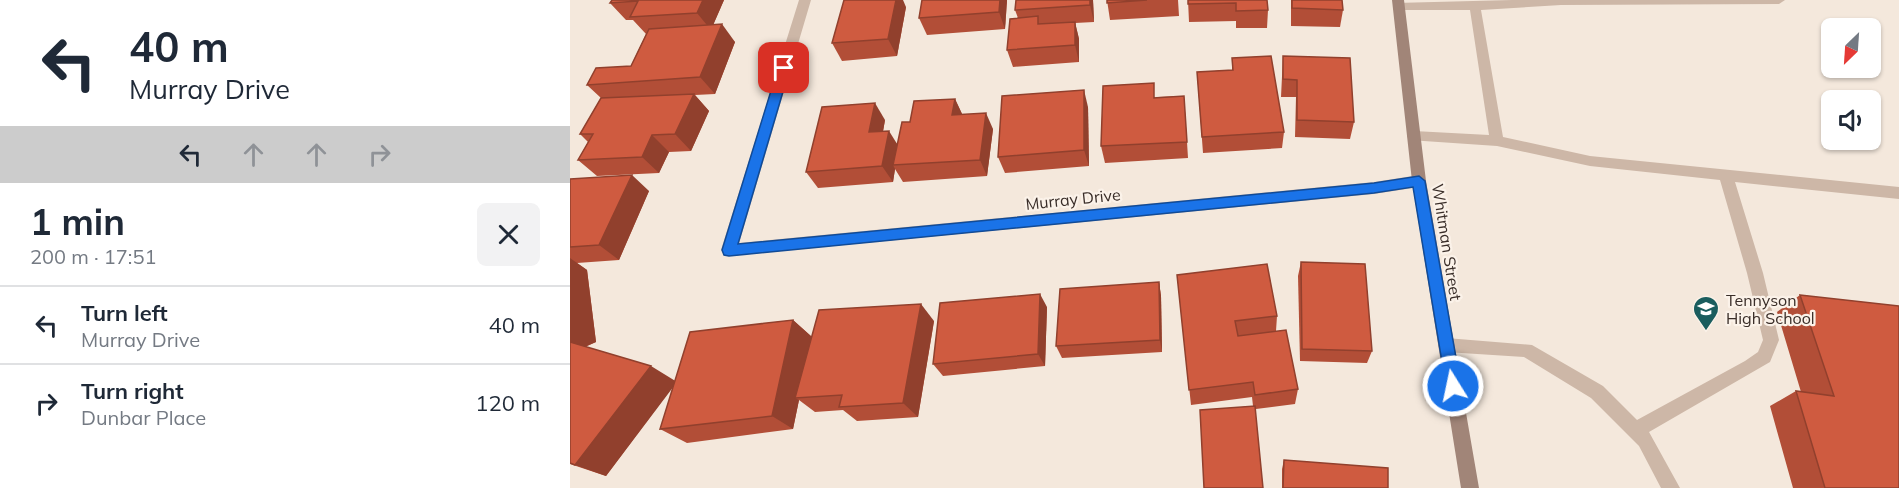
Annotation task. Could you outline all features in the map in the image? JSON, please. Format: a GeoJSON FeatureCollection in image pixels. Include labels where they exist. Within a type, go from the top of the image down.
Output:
{"type":"FeatureCollection","features":[{"type":"Feature","properties":{"kind":"street","name":"Murray Drive"},"geometry":{"type":"LineString","coordinates":[[804,0],[729,250],[1374,188],[1419,181]]}},
{"type":"Feature","properties":{"kind":"street"},"geometry":{"type":"LineString","coordinates":[[1398,3],[1475,6],[1561,1],[1779,0]]}},
{"type":"Feature","properties":{"kind":"street","name":"Whitman Street"},"geometry":{"type":"LineString","coordinates":[[1398,3],[1419,181],[1470,488]]}},
{"type":"Feature","properties":{"kind":"street"},"geometry":{"type":"LineString","coordinates":[[1475,6],[1497,141]]}},
{"type":"Feature","properties":{"kind":"street"},"geometry":{"type":"LineString","coordinates":[[1414,135],[1497,141],[1590,161],[1899,193]]}},
{"type":"Feature","properties":{"kind":"street"},"geometry":{"type":"LineString","coordinates":[[1635,430],[1751,366],[1764,357],[1771,340],[1755,273],[1726,175]]}},
{"type":"Feature","properties":{"kind":"street"},"geometry":{"type":"LineString","coordinates":[[1446,345],[1526,350],[1597,392],[1645,440],[1671,488]]}},
{"type":"Feature","properties":{"kind":"building"},"geometry":{"type":"Polygon","coordinates":[[[612,0],[703,0],[697,13],[630,17],[638,1],[610,3],[612,0]]]}},
{"type":"Feature","properties":{"kind":"building"},"geometry":{"type":"Polygon","coordinates":[[[844,0],[896,0],[888,39],[832,43],[844,0]]]}},
{"type":"Feature","properties":{"kind":"building"},"geometry":{"type":"Polygon","coordinates":[[[922,0],[1000,0],[999,12],[919,18],[922,0]]]}},
{"type":"Feature","properties":{"kind":"building"},"geometry":{"type":"Polygon","coordinates":[[[1016,0],[1090,0],[1090,5],[1015,10],[1016,0]]]}},
{"type":"Feature","properties":{"kind":"building"},"geometry":{"type":"Polygon","coordinates":[[[1107,0],[1147,0],[1107,3],[1107,0]]]}},
{"type":"Feature","properties":{"kind":"building"},"geometry":{"type":"Polygon","coordinates":[[[1188,0],[1267,0],[1268,10],[1236,11],[1236,3],[1188,4],[1188,0]]]}},
{"type":"Feature","properties":{"kind":"building"},"geometry":{"type":"Polygon","coordinates":[[[1292,0],[1342,0],[1343,10],[1292,8],[1292,0]]]}},
{"type":"Feature","properties":{"kind":"building"},"geometry":{"type":"Polygon","coordinates":[[[1038,16],[1038,24],[1075,22],[1075,45],[1007,50],[1010,19],[1038,16]]]}},
{"type":"Feature","properties":{"kind":"building"},"geometry":{"type":"Polygon","coordinates":[[[722,24],[700,77],[587,85],[596,68],[631,66],[649,29],[722,24]]]}},
{"type":"Feature","properties":{"kind":"building"},"geometry":{"type":"Polygon","coordinates":[[[1271,56],[1284,132],[1202,137],[1197,72],[1233,70],[1232,58],[1271,56]]]}},
{"type":"Feature","properties":{"kind":"building"},"geometry":{"type":"Polygon","coordinates":[[[1283,56],[1350,58],[1354,122],[1297,120],[1297,80],[1283,79],[1283,56]]]}},
{"type":"Feature","properties":{"kind":"building"},"geometry":{"type":"Polygon","coordinates":[[[1154,83],[1154,98],[1184,96],[1187,142],[1101,146],[1103,86],[1154,83]]]}},
{"type":"Feature","properties":{"kind":"building"},"geometry":{"type":"Polygon","coordinates":[[[1084,90],[1084,150],[998,157],[1002,96],[1084,90]]]}},
{"type":"Feature","properties":{"kind":"building"},"geometry":{"type":"Polygon","coordinates":[[[694,94],[675,134],[652,135],[642,157],[578,160],[593,134],[580,134],[601,98],[694,94]]]}},
{"type":"Feature","properties":{"kind":"building"},"geometry":{"type":"Polygon","coordinates":[[[955,99],[952,115],[986,113],[980,160],[893,165],[902,122],[910,122],[914,101],[955,99]]]}},
{"type":"Feature","properties":{"kind":"building"},"geometry":{"type":"Polygon","coordinates":[[[875,103],[869,132],[889,131],[882,166],[806,172],[822,107],[875,103]]]}},
{"type":"Feature","properties":{"kind":"building"},"geometry":{"type":"Polygon","coordinates":[[[632,175],[599,245],[570,247],[570,179],[632,175]]]}},
{"type":"Feature","properties":{"kind":"building"},"geometry":{"type":"Polygon","coordinates":[[[1301,262],[1365,264],[1372,351],[1302,349],[1301,262]]]}},
{"type":"Feature","properties":{"kind":"building"},"geometry":{"type":"Polygon","coordinates":[[[1267,264],[1277,316],[1235,321],[1238,336],[1286,330],[1298,389],[1255,395],[1253,382],[1189,390],[1177,275],[1267,264]]]}},
{"type":"Feature","properties":{"kind":"building"},"geometry":{"type":"Polygon","coordinates":[[[1159,282],[1160,340],[1056,346],[1060,289],[1159,282]]]}},
{"type":"Feature","properties":{"kind":"building"},"geometry":{"type":"Polygon","coordinates":[[[1040,294],[1038,354],[933,364],[940,303],[1040,294]]]}},
{"type":"Feature","properties":{"kind":"building"},"geometry":{"type":"Polygon","coordinates":[[[1800,295],[1899,306],[1899,488],[1825,488],[1796,391],[1834,396],[1800,295]]]}},
{"type":"Feature","properties":{"kind":"building"},"geometry":{"type":"Polygon","coordinates":[[[921,304],[903,403],[839,407],[842,395],[795,398],[819,310],[921,304]]]}},
{"type":"Feature","properties":{"kind":"building"},"geometry":{"type":"Polygon","coordinates":[[[793,320],[772,416],[660,429],[690,332],[793,320]]]}},
{"type":"Feature","properties":{"kind":"building"},"geometry":{"type":"Polygon","coordinates":[[[570,342],[651,366],[575,465],[570,463],[570,342]]]}},
{"type":"Feature","properties":{"kind":"building"},"geometry":{"type":"Polygon","coordinates":[[[1255,406],[1263,488],[1204,488],[1200,410],[1255,406]]]}},
{"type":"Feature","properties":{"kind":"building"},"geometry":{"type":"Polygon","coordinates":[[[1284,460],[1388,468],[1388,488],[1283,488],[1284,460]]]}},
{"type":"Feature","properties":{"kind":"place","name":"Tennyson High School"},"geometry":{"type":"Point","coordinates":[1706,332]}},
{"type":"Feature","properties":{"kind":"route"},"geometry":{"type":"LineString","coordinates":[[784,68],[729,250],[1374,188],[1419,181],[1453,386]]}}]}
